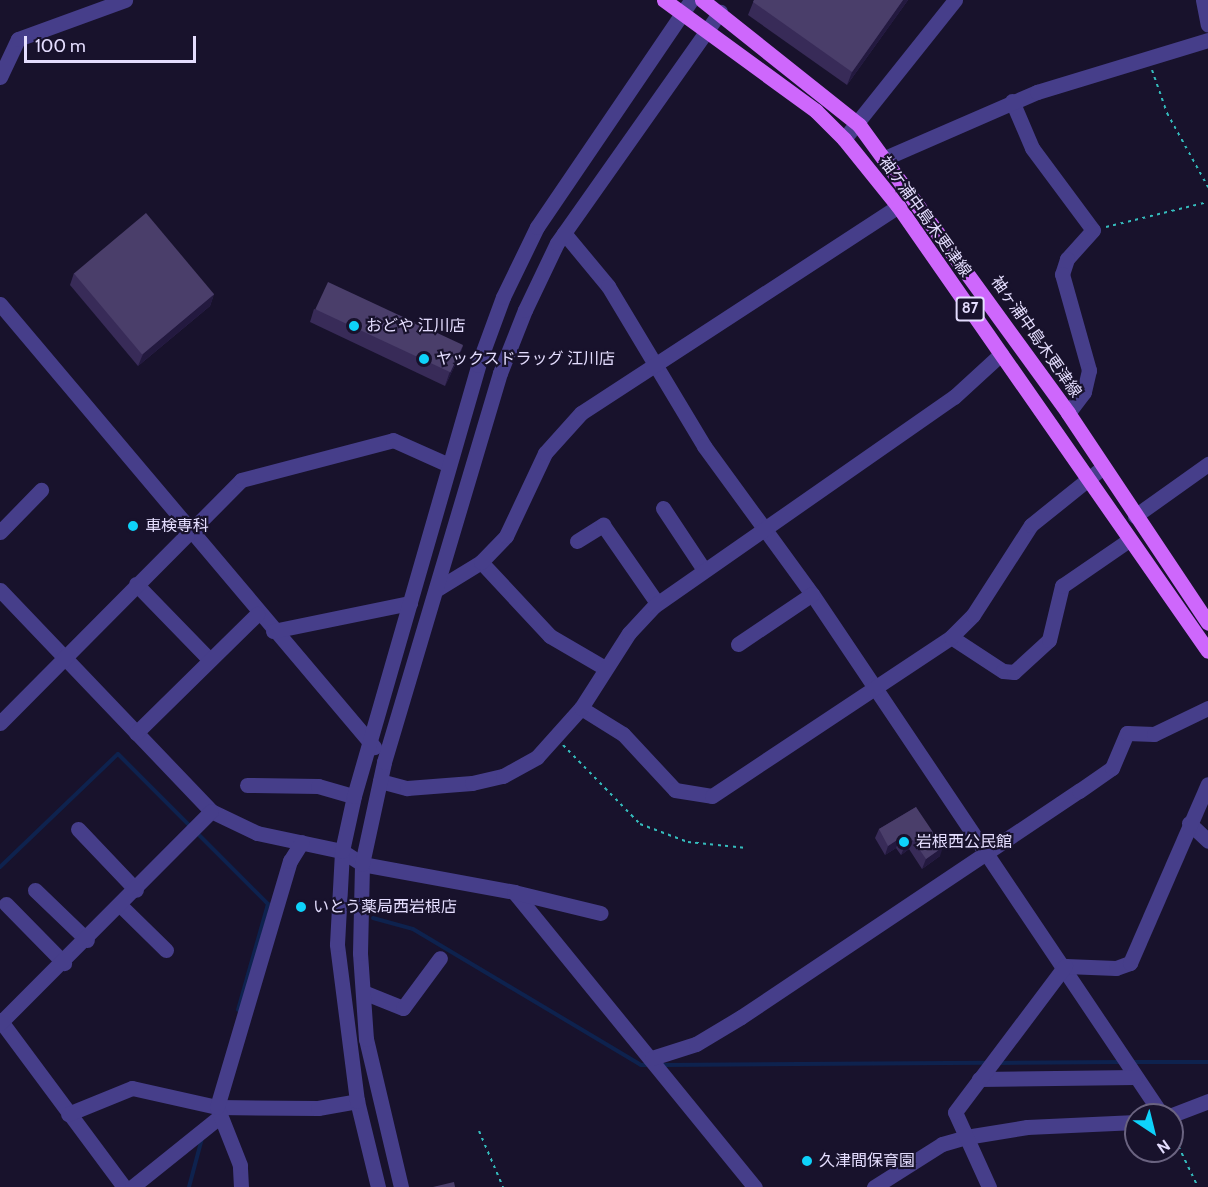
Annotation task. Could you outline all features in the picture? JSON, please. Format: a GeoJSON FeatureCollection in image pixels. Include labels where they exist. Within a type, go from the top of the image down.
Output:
{"type":"FeatureCollection","features":[{"type":"Feature","properties":{"kind":"main road","name":"袖ケ浦中島木更津線"},"geometry":{"type":"LineString","coordinates":[[664,0],[816,111],[844,139],[898,206],[1208,651]]}},
{"type":"Feature","properties":{"kind":"main road","name":"袖ヶ浦中島木更津線"},"geometry":{"type":"LineString","coordinates":[[702,1],[720,12],[859,125],[1068,413],[1102,468],[1208,623]]}},
{"type":"Feature","properties":{"kind":"street"},"geometry":{"type":"LineString","coordinates":[[0,75],[18,39],[125,0]]}},
{"type":"Feature","properties":{"kind":"street"},"geometry":{"type":"LineString","coordinates":[[844,139],[859,125],[955,0]]}},
{"type":"Feature","properties":{"kind":"street"},"geometry":{"type":"LineString","coordinates":[[1203,0],[1208,25]]}},
{"type":"Feature","properties":{"kind":"street"},"geometry":{"type":"LineString","coordinates":[[378,1187],[357,1101],[338,944],[342,850],[369,741],[478,365],[537,227],[682,13],[702,1]]}},
{"type":"Feature","properties":{"kind":"street"},"geometry":{"type":"LineString","coordinates":[[401,1187],[366,1038],[363,992],[362,864],[384,762],[500,373],[564,233],[720,12]]}},
{"type":"Feature","properties":{"kind":"street"},"geometry":{"type":"LineString","coordinates":[[885,158],[1012,101],[1208,40]]}},
{"type":"Feature","properties":{"kind":"street"},"geometry":{"type":"LineString","coordinates":[[1012,101],[1032,148],[1093,230],[1067,259],[1062,274],[1089,370],[1084,392],[1068,413]]}},
{"type":"Feature","properties":{"kind":"street"},"geometry":{"type":"LineString","coordinates":[[437,589],[481,562],[506,536],[554,440],[597,401],[655,367],[898,206]]}},
{"type":"Feature","properties":{"kind":"street"},"geometry":{"type":"LineString","coordinates":[[564,233],[608,286],[655,367],[1065,966],[1153,1103]]}},
{"type":"Feature","properties":{"kind":"street"},"geometry":{"type":"LineString","coordinates":[[0,304],[257,614],[369,741],[384,762]]}},
{"type":"Feature","properties":{"kind":"street"},"geometry":{"type":"LineString","coordinates":[[380,781],[407,788],[471,783],[511,771],[557,738],[581,708],[605,668],[657,603],[954,397],[1001,354]]}},
{"type":"Feature","properties":{"kind":"street"},"geometry":{"type":"LineString","coordinates":[[0,723],[136,584],[248,476],[393,440],[448,465]]}},
{"type":"Feature","properties":{"kind":"street"},"geometry":{"type":"LineString","coordinates":[[1135,516],[1208,464]]}},
{"type":"Feature","properties":{"kind":"street"},"geometry":{"type":"LineString","coordinates":[[581,708],[623,734],[675,790],[702,798],[724,790],[876,690],[951,637],[973,615],[1030,525],[1102,468]]}},
{"type":"Feature","properties":{"kind":"street"},"geometry":{"type":"LineString","coordinates":[[0,532],[41,490]]}},
{"type":"Feature","properties":{"kind":"street"},"geometry":{"type":"LineString","coordinates":[[663,508],[704,570]]}},
{"type":"Feature","properties":{"kind":"street"},"geometry":{"type":"LineString","coordinates":[[577,541],[603,525],[657,603]]}},
{"type":"Feature","properties":{"kind":"street"},"geometry":{"type":"LineString","coordinates":[[951,637],[1004,671],[1014,672],[1049,640],[1062,586],[1129,540]]}},
{"type":"Feature","properties":{"kind":"street"},"geometry":{"type":"LineString","coordinates":[[481,562],[550,636],[605,668]]}},
{"type":"Feature","properties":{"kind":"street"},"geometry":{"type":"LineString","coordinates":[[136,584],[210,660]]}},
{"type":"Feature","properties":{"kind":"street"},"geometry":{"type":"LineString","coordinates":[[0,590],[211,811],[257,833],[342,850],[362,864],[514,892],[601,913]]}},
{"type":"Feature","properties":{"kind":"street"},"geometry":{"type":"LineString","coordinates":[[738,644],[812,594]]}},
{"type":"Feature","properties":{"kind":"street"},"geometry":{"type":"LineString","coordinates":[[273,631],[410,603]]}},
{"type":"Feature","properties":{"kind":"street"},"geometry":{"type":"LineString","coordinates":[[136,733],[257,614]]}},
{"type":"Feature","properties":{"kind":"street"},"geometry":{"type":"LineString","coordinates":[[652,1058],[696,1044],[741,1017],[1112,768],[1127,733],[1154,734],[1208,708]]}},
{"type":"Feature","properties":{"kind":"street"},"geometry":{"type":"LineString","coordinates":[[1065,966],[1116,968],[1130,963],[1189,823],[1208,784]]}},
{"type":"Feature","properties":{"kind":"street"},"geometry":{"type":"LineString","coordinates":[[247,785],[318,786],[354,796]]}},
{"type":"Feature","properties":{"kind":"street"},"geometry":{"type":"LineString","coordinates":[[124,1187],[0,1021],[64,963],[201,826],[211,811]]}},
{"type":"Feature","properties":{"kind":"street"},"geometry":{"type":"LineString","coordinates":[[1189,823],[1208,841]]}},
{"type":"Feature","properties":{"kind":"street"},"geometry":{"type":"LineString","coordinates":[[78,829],[136,890]]}},
{"type":"Feature","properties":{"kind":"street"},"geometry":{"type":"LineString","coordinates":[[132,1187],[217,1113],[290,861],[302,842]]}},
{"type":"Feature","properties":{"kind":"street"},"geometry":{"type":"LineString","coordinates":[[35,890],[87,940]]}},
{"type":"Feature","properties":{"kind":"street"},"geometry":{"type":"LineString","coordinates":[[514,892],[756,1187]]}},
{"type":"Feature","properties":{"kind":"street"},"geometry":{"type":"LineString","coordinates":[[6,904],[64,963]]}},
{"type":"Feature","properties":{"kind":"street"},"geometry":{"type":"LineString","coordinates":[[121,906],[166,950]]}},
{"type":"Feature","properties":{"kind":"street"},"geometry":{"type":"LineString","coordinates":[[363,992],[403,1008],[440,958]]}},
{"type":"Feature","properties":{"kind":"street"},"geometry":{"type":"LineString","coordinates":[[989,1187],[955,1112],[1065,966]]}},
{"type":"Feature","properties":{"kind":"street"},"geometry":{"type":"LineString","coordinates":[[979,1079],[1135,1077]]}},
{"type":"Feature","properties":{"kind":"street"},"geometry":{"type":"LineString","coordinates":[[68,1114],[132,1088],[217,1113],[318,1108],[357,1101]]}},
{"type":"Feature","properties":{"kind":"street"},"geometry":{"type":"LineString","coordinates":[[1184,1110],[1208,1101]]}},
{"type":"Feature","properties":{"kind":"street"},"geometry":{"type":"LineString","coordinates":[[217,1113],[240,1165],[241,1187]]}},
{"type":"Feature","properties":{"kind":"street"},"geometry":{"type":"LineString","coordinates":[[874,1187],[942,1144],[966,1137],[1027,1127],[1124,1123]]}},
{"type":"Feature","properties":{"kind":"path"},"geometry":{"type":"LineString","coordinates":[[1147,59],[1167,113],[1208,187]]}},
{"type":"Feature","properties":{"kind":"path"},"geometry":{"type":"LineString","coordinates":[[1093,230],[1208,202]]}},
{"type":"Feature","properties":{"kind":"path"},"geometry":{"type":"LineString","coordinates":[[557,738],[640,824],[688,843],[747,848]]}},
{"type":"Feature","properties":{"kind":"path"},"geometry":{"type":"LineString","coordinates":[[479,1131],[502,1187]]}},
{"type":"Feature","properties":{"kind":"path"},"geometry":{"type":"LineString","coordinates":[[1184,1158],[1198,1187]]}},
{"type":"Feature","properties":{"kind":"building"},"geometry":{"type":"Polygon","coordinates":[[[754,0],[903,0],[852,72],[753,2],[754,0]]]}},
{"type":"Feature","properties":{"kind":"building"},"geometry":{"type":"Polygon","coordinates":[[[146,213],[214,294],[142,355],[74,273],[146,213]]]}},
{"type":"Feature","properties":{"kind":"building"},"geometry":{"type":"Polygon","coordinates":[[[328,282],[463,345],[450,372],[315,309],[328,282]]]}},
{"type":"Feature","properties":{"kind":"building"},"geometry":{"type":"Polygon","coordinates":[[[916,807],[943,847],[926,859],[913,840],[905,845],[900,838],[888,846],[879,829],[916,807]]]}},
{"type":"Feature","properties":{"kind":"building"},"geometry":{"type":"Polygon","coordinates":[[[454,1182],[455,1187],[433,1187],[454,1182]]]}},
{"type":"Feature","properties":{"kind":"waterway"},"geometry":{"type":"LineString","coordinates":[[0,867],[118,754],[191,827]]}},
{"type":"Feature","properties":{"kind":"waterway"},"geometry":{"type":"LineString","coordinates":[[196,832],[268,904],[238,1010]]}},
{"type":"Feature","properties":{"kind":"waterway"},"geometry":{"type":"LineString","coordinates":[[373,918],[413,929],[641,1065],[649,1065]]}},
{"type":"Feature","properties":{"kind":"waterway"},"geometry":{"type":"LineString","coordinates":[[999,1063],[1120,1062]]}},
{"type":"Feature","properties":{"kind":"waterway"},"geometry":{"type":"LineString","coordinates":[[1131,1062],[1208,1062]]}},
{"type":"Feature","properties":{"kind":"waterway"},"geometry":{"type":"LineString","coordinates":[[663,1065],[985,1063]]}},
{"type":"Feature","properties":{"kind":"waterway"},"geometry":{"type":"LineString","coordinates":[[189,1187],[202,1138]]}},
{"type":"Feature","properties":{"kind":"place","name":"おどや 江川店"},"geometry":{"type":"Point","coordinates":[354,326]}},
{"type":"Feature","properties":{"kind":"place","name":"ヤックスドラッグ 江川店"},"geometry":{"type":"Point","coordinates":[424,359]}},
{"type":"Feature","properties":{"kind":"place","name":"車検専科"},"geometry":{"type":"Point","coordinates":[133,526]}},
{"type":"Feature","properties":{"kind":"place","name":"岩根西公民館"},"geometry":{"type":"Point","coordinates":[904,842]}},
{"type":"Feature","properties":{"kind":"place","name":"いとう薬局西岩根店"},"geometry":{"type":"Point","coordinates":[301,907]}},
{"type":"Feature","properties":{"kind":"place","name":"久津間保育園"},"geometry":{"type":"Point","coordinates":[807,1161]}}]}
